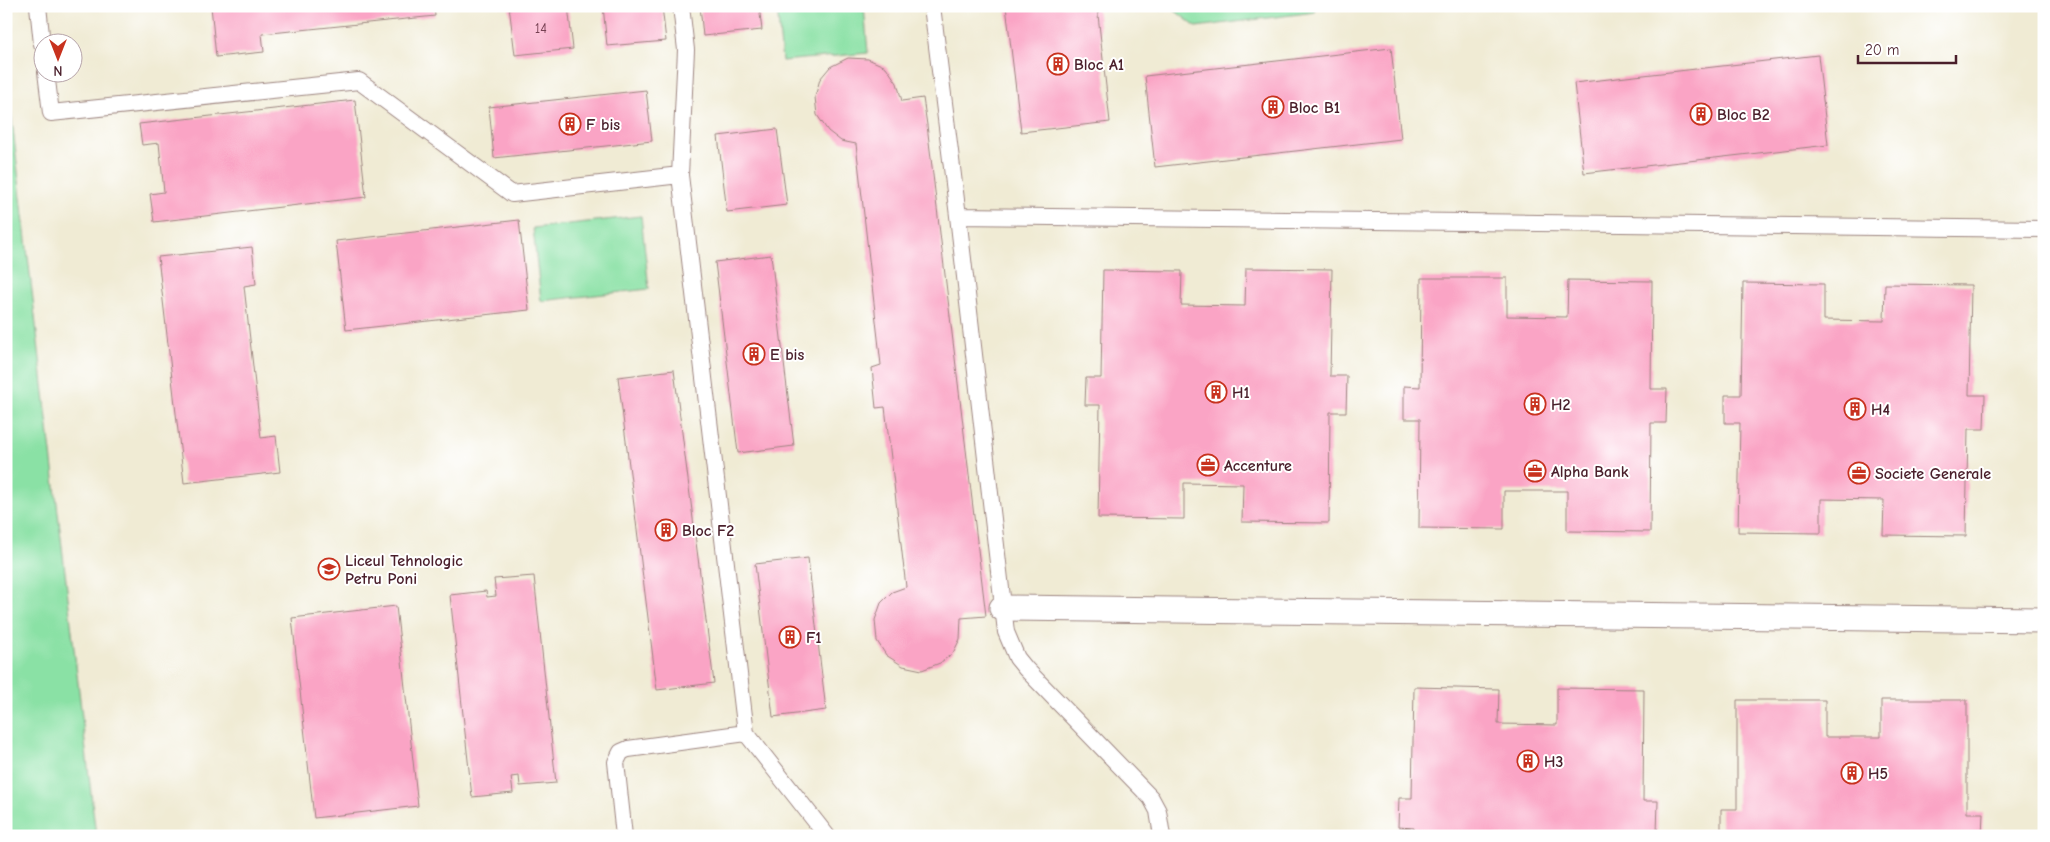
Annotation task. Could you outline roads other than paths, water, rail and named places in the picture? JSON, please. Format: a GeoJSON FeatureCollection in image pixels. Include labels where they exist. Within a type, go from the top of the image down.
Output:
{"type":"FeatureCollection","features":[{"type":"Feature","properties":{"kind":"street"},"geometry":{"type":"LineString","coordinates":[[1002,608],[2044,620]]}},
{"type":"Feature","properties":{"kind":"lane"},"geometry":{"type":"LineString","coordinates":[[38,6],[41,32]]}},
{"type":"Feature","properties":{"kind":"lane"},"geometry":{"type":"LineString","coordinates":[[682,6],[686,50],[680,175],[746,733],[827,836]]}},
{"type":"Feature","properties":{"kind":"lane"},"geometry":{"type":"LineString","coordinates":[[932,6],[1006,632],[1017,658],[1151,798],[1158,811],[1162,836]]}},
{"type":"Feature","properties":{"kind":"lane"},"geometry":{"type":"LineString","coordinates":[[47,82],[51,112],[359,81],[512,194],[680,175]]}},
{"type":"Feature","properties":{"kind":"lane"},"geometry":{"type":"LineString","coordinates":[[958,216],[2044,229]]}},
{"type":"Feature","properties":{"kind":"lane"},"geometry":{"type":"LineString","coordinates":[[624,836],[616,762],[621,752],[628,748],[746,733]]}},
{"type":"Feature","properties":{"kind":"place","name":"Bloc A1"},"geometry":{"type":"Point","coordinates":[1058,64]}},
{"type":"Feature","properties":{"kind":"place","name":"Bloc B1"},"geometry":{"type":"Point","coordinates":[1273,107]}},
{"type":"Feature","properties":{"kind":"place","name":"Bloc B2"},"geometry":{"type":"Point","coordinates":[1701,114]}},
{"type":"Feature","properties":{"kind":"place","name":"F bis"},"geometry":{"type":"Point","coordinates":[570,124]}},
{"type":"Feature","properties":{"kind":"place","name":"E bis"},"geometry":{"type":"Point","coordinates":[754,354]}},
{"type":"Feature","properties":{"kind":"place","name":"H1"},"geometry":{"type":"Point","coordinates":[1216,392]}},
{"type":"Feature","properties":{"kind":"place","name":"H2"},"geometry":{"type":"Point","coordinates":[1535,404]}},
{"type":"Feature","properties":{"kind":"place","name":"H4"},"geometry":{"type":"Point","coordinates":[1855,409]}},
{"type":"Feature","properties":{"kind":"place","name":"Accenture"},"geometry":{"type":"Point","coordinates":[1208,465]}},
{"type":"Feature","properties":{"kind":"place","name":"Alpha Bank"},"geometry":{"type":"Point","coordinates":[1535,471]}},
{"type":"Feature","properties":{"kind":"place","name":"Societe Generale"},"geometry":{"type":"Point","coordinates":[1859,473]}},
{"type":"Feature","properties":{"kind":"place","name":"Bloc F2"},"geometry":{"type":"Point","coordinates":[666,530]}},
{"type":"Feature","properties":{"kind":"place","name":"Liceul Tehnologic Petru Poni"},"geometry":{"type":"Point","coordinates":[329,569]}},
{"type":"Feature","properties":{"kind":"place","name":"F1"},"geometry":{"type":"Point","coordinates":[790,637]}},
{"type":"Feature","properties":{"kind":"place","name":"H3"},"geometry":{"type":"Point","coordinates":[1528,761]}},
{"type":"Feature","properties":{"kind":"place","name":"H5"},"geometry":{"type":"Point","coordinates":[1852,773]}}]}
